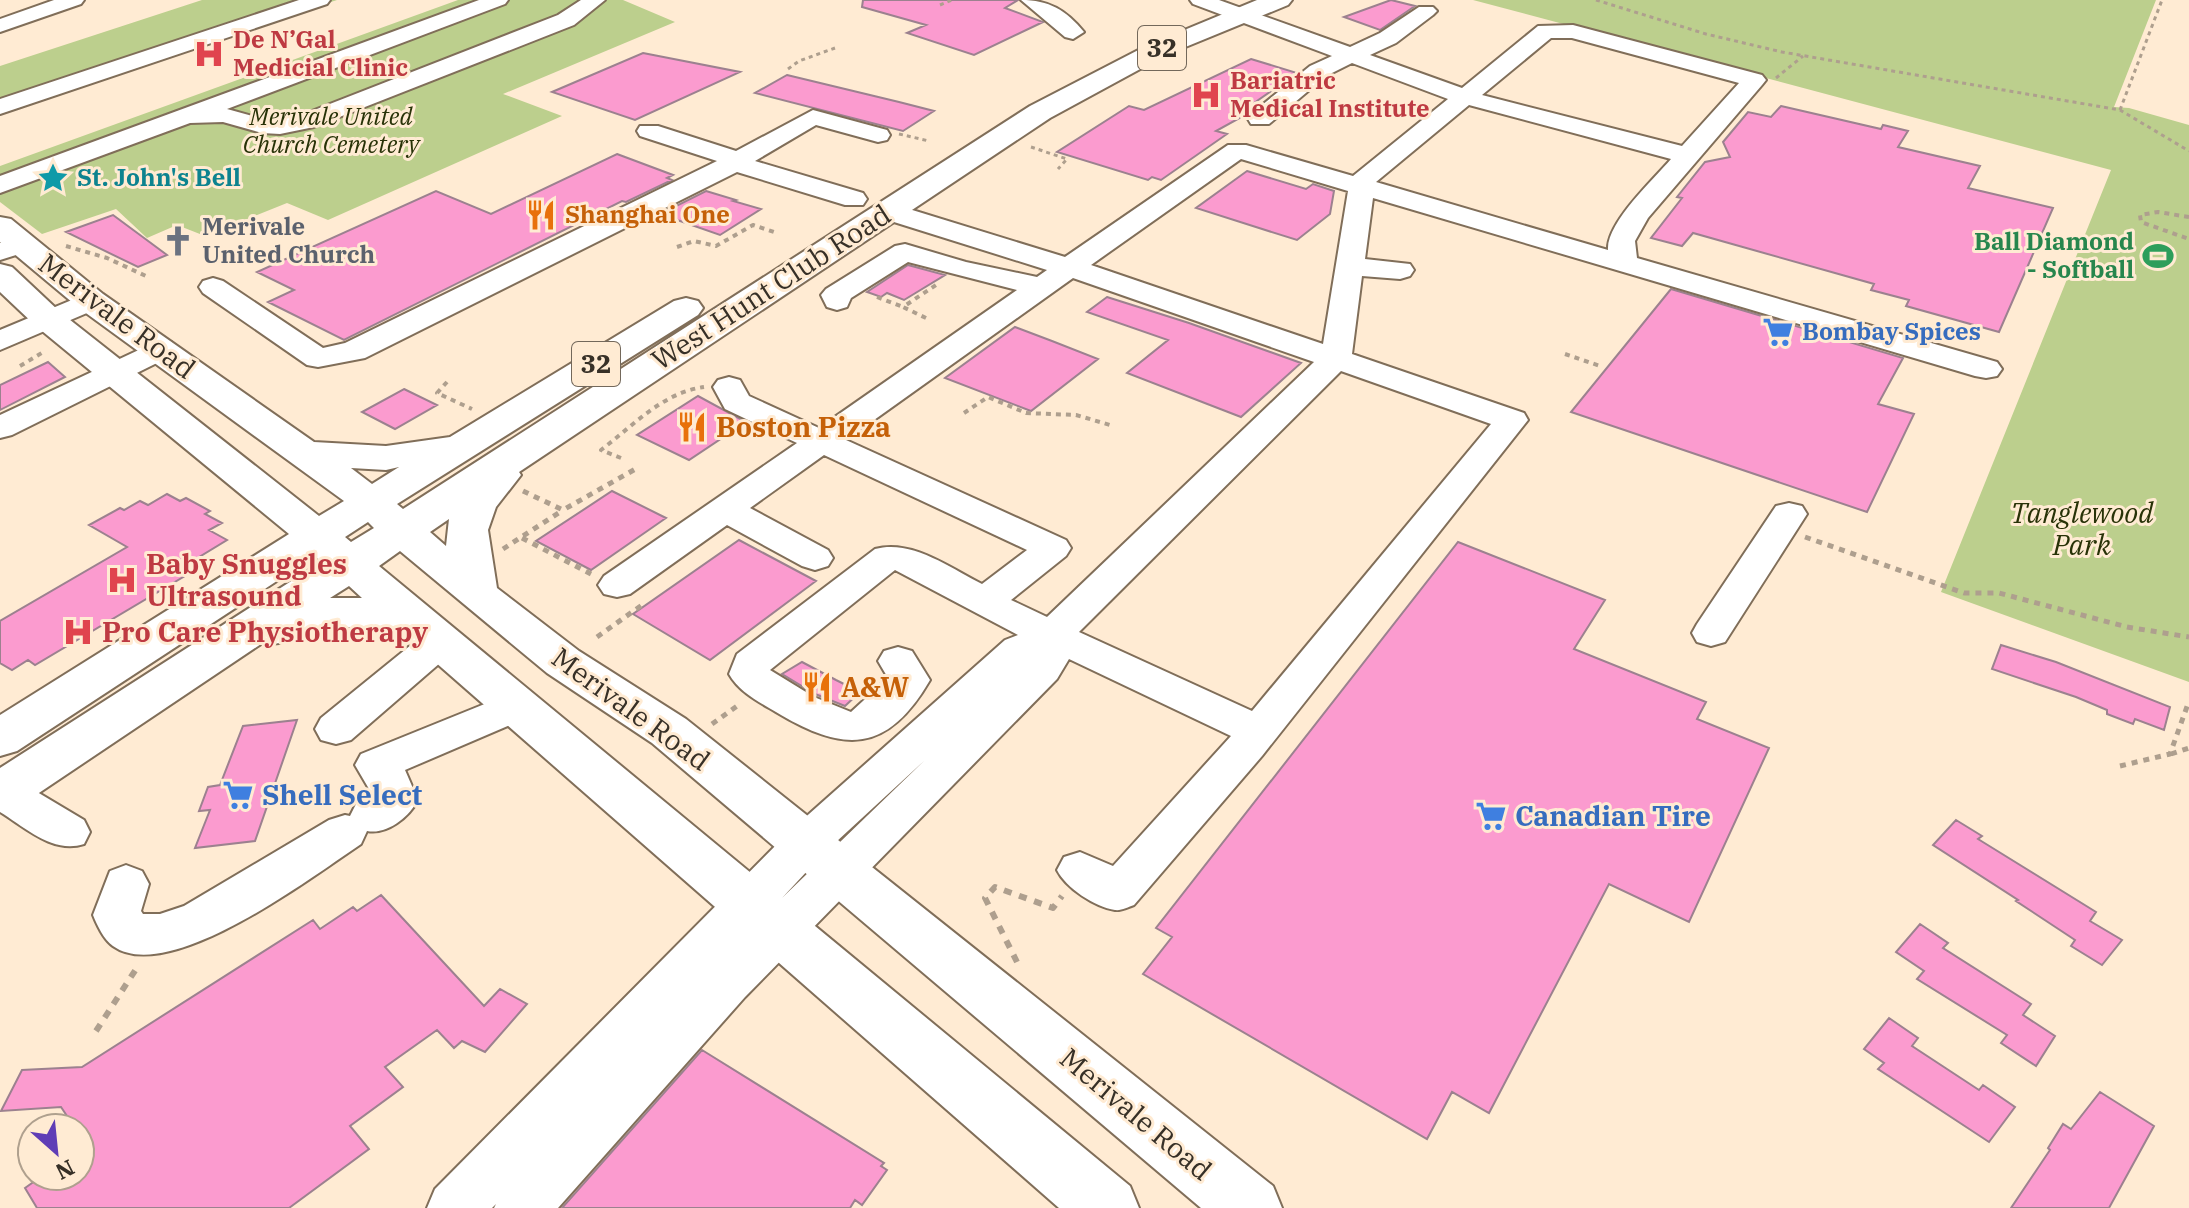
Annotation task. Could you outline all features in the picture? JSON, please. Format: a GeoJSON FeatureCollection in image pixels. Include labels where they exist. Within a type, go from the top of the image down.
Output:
{"type":"FeatureCollection","features":[{"type":"Feature","properties":{"kind":"main road","name":"West Hunt Club Road"},"geometry":{"type":"LineString","coordinates":[[930,151],[1044,83],[1222,5],[1280,0]]}},
{"type":"Feature","properties":{"kind":"main road","name":"West Hunt Club Road"},"geometry":{"type":"LineString","coordinates":[[819,220],[874,198],[1086,85],[1222,5]]}},
{"type":"Feature","properties":{"kind":"main road","name":"West Hunt Club Road"},"geometry":{"type":"LineString","coordinates":[[0,738],[316,535],[386,517],[528,446],[874,198]]}},
{"type":"Feature","properties":{"kind":"main road","name":"Merivale Road"},"geometry":{"type":"LineString","coordinates":[[7,241],[304,453],[386,517],[486,575],[563,662],[669,731],[1250,1208]]}},
{"type":"Feature","properties":{"kind":"main road","name":"Merivale Road"},"geometry":{"type":"LineString","coordinates":[[0,274],[47,334],[115,372],[316,535],[1107,1208]]}},
{"type":"Feature","properties":{"kind":"main road","name":"West Hunt Club Road"},"geometry":{"type":"LineString","coordinates":[[1,792],[349,565],[386,517],[476,423],[735,276]]}},
{"type":"Feature","properties":{"kind":"main road"},"geometry":{"type":"LineString","coordinates":[[304,453],[386,458],[423,453],[476,423]]}},
{"type":"Feature","properties":{"kind":"main road"},"geometry":{"type":"LineString","coordinates":[[486,575],[466,544],[469,513],[478,499],[528,446]]}},
{"type":"Feature","properties":{"kind":"main road"},"geometry":{"type":"LineString","coordinates":[[224,593],[252,559],[265,536],[268,517],[248,480]]}},
{"type":"Feature","properties":{"kind":"main road"},"geometry":{"type":"LineString","coordinates":[[175,677],[294,621],[344,610],[370,611],[436,637]]}},
{"type":"Feature","properties":{"kind":"street"},"geometry":{"type":"LineString","coordinates":[[0,26],[74,0]]}},
{"type":"Feature","properties":{"kind":"street"},"geometry":{"type":"LineString","coordinates":[[0,107],[320,0]]}},
{"type":"Feature","properties":{"kind":"street"},"geometry":{"type":"LineString","coordinates":[[76,132],[448,0]]}},
{"type":"Feature","properties":{"kind":"street"},"geometry":{"type":"LineString","coordinates":[[0,185],[498,0]]}},
{"type":"Feature","properties":{"kind":"street"},"geometry":{"type":"LineString","coordinates":[[185,117],[224,115],[262,126],[280,127],[305,122],[566,20],[584,11],[595,0]]}},
{"type":"Feature","properties":{"kind":"street"},"geometry":{"type":"LineString","coordinates":[[1031,0],[1055,14],[1061,25],[1073,32]]}},
{"type":"Feature","properties":{"kind":"street"},"geometry":{"type":"LineString","coordinates":[[1222,5],[1468,98],[1686,155]]}},
{"type":"Feature","properties":{"kind":"street"},"geometry":{"type":"LineString","coordinates":[[1260,119],[1318,71],[1388,38],[1426,11]]}},
{"type":"Feature","properties":{"kind":"street"},"geometry":{"type":"LineString","coordinates":[[455,1208],[824,856],[1043,669],[1049,662],[1053,634],[1336,358],[1362,181],[1468,98],[1546,31],[1573,32],[1754,80],[1636,215],[1621,241],[1623,262]]}},
{"type":"Feature","properties":{"kind":"street"},"geometry":{"type":"LineString","coordinates":[[213,287],[318,358],[354,351],[734,163],[813,117],[878,135]]}},
{"type":"Feature","properties":{"kind":"street"},"geometry":{"type":"LineString","coordinates":[[1551,143],[1570,125]]}},
{"type":"Feature","properties":{"kind":"street"},"geometry":{"type":"LineString","coordinates":[[649,131],[724,155],[734,163],[874,198],[1512,420],[1258,731],[1118,892],[1080,870]]}},
{"type":"Feature","properties":{"kind":"street"},"geometry":{"type":"LineString","coordinates":[[617,585],[1237,150],[1986,369]]}},
{"type":"Feature","properties":{"kind":"street"},"geometry":{"type":"LineString","coordinates":[[837,301],[836,295],[905,252],[959,269],[1042,287]]}},
{"type":"Feature","properties":{"kind":"street"},"geometry":{"type":"LineString","coordinates":[[1349,266],[1400,270]]}},
{"type":"Feature","properties":{"kind":"street"},"geometry":{"type":"LineString","coordinates":[[0,341],[47,334],[91,301]]}},
{"type":"Feature","properties":{"kind":"street"},"geometry":{"type":"LineString","coordinates":[[0,428],[160,349]]}},
{"type":"Feature","properties":{"kind":"street"},"geometry":{"type":"LineString","coordinates":[[729,387],[736,402],[1053,548],[985,601]]}},
{"type":"Feature","properties":{"kind":"street"},"geometry":{"type":"LineString","coordinates":[[725,509],[815,558]]}},
{"type":"Feature","properties":{"kind":"street"},"geometry":{"type":"LineString","coordinates":[[1711,633],[1784,520]]}},
{"type":"Feature","properties":{"kind":"street"},"geometry":{"type":"LineString","coordinates":[[898,661],[910,680],[872,718],[853,728],[837,725],[763,686],[749,674],[751,664],[888,557],[902,559],[1258,731]]}},
{"type":"Feature","properties":{"kind":"street"},"geometry":{"type":"LineString","coordinates":[[336,729],[436,637]]}},
{"type":"Feature","properties":{"kind":"street"},"geometry":{"type":"LineString","coordinates":[[126,884],[116,915],[129,932],[158,935],[176,931],[225,905],[396,800],[391,784],[376,765],[517,706]]}},
{"type":"Feature","properties":{"kind":"street"},"geometry":{"type":"LineString","coordinates":[[1,792],[68,832]]}},
{"type":"Feature","properties":{"kind":"street"},"geometry":{"type":"LineString","coordinates":[[522,1208],[728,982],[764,916]]}},
{"type":"Feature","properties":{"kind":"path"},"geometry":{"type":"LineString","coordinates":[[940,5],[952,0]]}},
{"type":"Feature","properties":{"kind":"path"},"geometry":{"type":"LineString","coordinates":[[1596,0],[1706,34],[1804,56],[2120,110],[2189,151]]}},
{"type":"Feature","properties":{"kind":"path"},"geometry":{"type":"LineString","coordinates":[[2120,110],[2162,0]]}},
{"type":"Feature","properties":{"kind":"path"},"geometry":{"type":"LineString","coordinates":[[788,69],[799,61],[835,48]]}},
{"type":"Feature","properties":{"kind":"path"},"geometry":{"type":"LineString","coordinates":[[1754,80],[1773,81],[1804,56]]}},
{"type":"Feature","properties":{"kind":"path"},"geometry":{"type":"LineString","coordinates":[[1019,143],[1067,159],[1058,169]]}},
{"type":"Feature","properties":{"kind":"path"},"geometry":{"type":"LineString","coordinates":[[2189,217],[2158,212],[2140,215],[2141,222],[2189,239]]}},
{"type":"Feature","properties":{"kind":"path"},"geometry":{"type":"LineString","coordinates":[[677,247],[694,241],[716,246],[753,225],[777,233]]}},
{"type":"Feature","properties":{"kind":"path"},"geometry":{"type":"LineString","coordinates":[[61,245],[107,258],[148,277]]}},
{"type":"Feature","properties":{"kind":"path"},"geometry":{"type":"LineString","coordinates":[[926,318],[903,307],[959,269]]}},
{"type":"Feature","properties":{"kind":"path"},"geometry":{"type":"LineString","coordinates":[[20,366],[47,334]]}},
{"type":"Feature","properties":{"kind":"path"},"geometry":{"type":"LineString","coordinates":[[1565,354],[1600,366]]}},
{"type":"Feature","properties":{"kind":"path"},"geometry":{"type":"LineString","coordinates":[[447,382],[437,393],[476,423]]}},
{"type":"Feature","properties":{"kind":"path"},"geometry":{"type":"LineString","coordinates":[[621,458],[601,450],[634,427],[640,417],[678,392],[693,388],[729,387]]}},
{"type":"Feature","properties":{"kind":"path"},"geometry":{"type":"LineString","coordinates":[[964,413],[988,397],[1026,413],[1076,415],[1110,425]]}},
{"type":"Feature","properties":{"kind":"path"},"geometry":{"type":"LineString","coordinates":[[486,575],[521,537],[639,467]]}},
{"type":"Feature","properties":{"kind":"path"},"geometry":{"type":"LineString","coordinates":[[517,488],[563,510]]}},
{"type":"Feature","properties":{"kind":"path"},"geometry":{"type":"LineString","coordinates":[[1784,520],[1964,593],[1999,593],[2127,627],[2189,637]]}},
{"type":"Feature","properties":{"kind":"path"},"geometry":{"type":"LineString","coordinates":[[521,537],[617,585]]}},
{"type":"Feature","properties":{"kind":"path"},"geometry":{"type":"LineString","coordinates":[[597,637],[646,602]]}},
{"type":"Feature","properties":{"kind":"path"},"geometry":{"type":"LineString","coordinates":[[712,725],[743,701]]}},
{"type":"Feature","properties":{"kind":"path"},"geometry":{"type":"LineString","coordinates":[[2170,754],[2189,701]]}},
{"type":"Feature","properties":{"kind":"path"},"geometry":{"type":"LineString","coordinates":[[2120,766],[2189,748]]}},
{"type":"Feature","properties":{"kind":"path"},"geometry":{"type":"LineString","coordinates":[[1017,962],[985,898],[995,887],[1053,908],[1080,870]]}},
{"type":"Feature","properties":{"kind":"path"},"geometry":{"type":"LineString","coordinates":[[96,1031],[158,935]]}},
{"type":"Feature","properties":{"kind":"green space"},"geometry":{"type":"Polygon","coordinates":[[[202,0],[337,0],[0,111],[0,66],[202,0]]]}},
{"type":"Feature","properties":{"kind":"green space","name":"Merivale United Church Cemetery"},"geometry":{"type":"Polygon","coordinates":[[[458,0],[623,0],[675,22],[503,94],[562,116],[328,220],[287,203],[205,236],[177,225],[147,238],[116,209],[42,234],[0,202],[0,166],[458,0]]]}},
{"type":"Feature","properties":{"kind":"green space","name":"Tanglewood Park"},"geometry":{"type":"Polygon","coordinates":[[[1473,0],[2156,0],[2114,107],[2129,108],[2189,125],[2189,682],[1941,592],[2111,170],[1473,0]]]}},
{"type":"Feature","properties":{"kind":"building"},"geometry":{"type":"Polygon","coordinates":[[[863,0],[1018,0],[1005,8],[1043,22],[974,55],[907,33],[926,25],[862,7],[863,0]]]}},
{"type":"Feature","properties":{"kind":"building"},"geometry":{"type":"Polygon","coordinates":[[[1391,0],[1415,6],[1380,30],[1344,17],[1391,0]]]}},
{"type":"Feature","properties":{"kind":"building"},"geometry":{"type":"Polygon","coordinates":[[[643,53],[740,72],[635,120],[552,92],[643,53]]]}},
{"type":"Feature","properties":{"kind":"building"},"geometry":{"type":"Polygon","coordinates":[[[1251,59],[1297,73],[1254,103],[1258,104],[1247,114],[1216,131],[1227,134],[1161,180],[1152,177],[1148,180],[1057,152],[1129,106],[1144,110],[1251,59]]]}},
{"type":"Feature","properties":{"kind":"building"},"geometry":{"type":"Polygon","coordinates":[[[787,75],[934,111],[903,131],[755,93],[787,75]]]}},
{"type":"Feature","properties":{"kind":"building"},"geometry":{"type":"Polygon","coordinates":[[[1781,106],[1881,129],[1883,125],[1908,131],[1898,147],[1980,166],[1968,188],[2053,208],[1999,332],[1906,306],[1909,300],[1871,290],[1874,284],[1693,233],[1682,246],[1651,238],[1682,198],[1677,197],[1705,162],[1730,157],[1723,142],[1748,112],[1771,117],[1781,106]]]}},
{"type":"Feature","properties":{"kind":"building"},"geometry":{"type":"Polygon","coordinates":[[[617,154],[673,175],[667,178],[672,180],[626,202],[622,201],[344,340],[268,302],[294,290],[257,272],[436,191],[491,214],[617,154]]]}},
{"type":"Feature","properties":{"kind":"building"},"geometry":{"type":"Polygon","coordinates":[[[1247,171],[1306,189],[1313,184],[1334,191],[1330,214],[1297,240],[1196,208],[1247,171]]]}},
{"type":"Feature","properties":{"kind":"building"},"geometry":{"type":"Polygon","coordinates":[[[706,191],[761,209],[720,235],[660,214],[706,191]]]}},
{"type":"Feature","properties":{"kind":"building","name":"Merivale United Church"},"geometry":{"type":"Polygon","coordinates":[[[113,215],[167,255],[138,267],[66,232],[113,215]]]}},
{"type":"Feature","properties":{"kind":"building"},"geometry":{"type":"Polygon","coordinates":[[[908,265],[945,275],[904,300],[887,293],[881,297],[867,292],[908,265]]]}},
{"type":"Feature","properties":{"kind":"building"},"geometry":{"type":"Polygon","coordinates":[[[1671,289],[1903,358],[1878,404],[1914,414],[1867,512],[1571,412],[1671,289]]]}},
{"type":"Feature","properties":{"kind":"building"},"geometry":{"type":"Polygon","coordinates":[[[1107,297],[1301,363],[1241,417],[1127,373],[1168,340],[1087,312],[1107,297]]]}},
{"type":"Feature","properties":{"kind":"building"},"geometry":{"type":"Polygon","coordinates":[[[1015,327],[1098,359],[1031,411],[945,378],[1015,327]]]}},
{"type":"Feature","properties":{"kind":"building"},"geometry":{"type":"Polygon","coordinates":[[[48,362],[65,377],[0,410],[0,385],[48,362]]]}},
{"type":"Feature","properties":{"kind":"building"},"geometry":{"type":"Polygon","coordinates":[[[404,389],[437,405],[395,429],[362,412],[404,389]]]}},
{"type":"Feature","properties":{"kind":"building","name":"Boston Pizza"},"geometry":{"type":"Polygon","coordinates":[[[698,396],[746,422],[689,460],[637,435],[698,396]]]}},
{"type":"Feature","properties":{"kind":"building"},"geometry":{"type":"Polygon","coordinates":[[[612,491],[666,518],[591,570],[536,541],[612,491]]]}},
{"type":"Feature","properties":{"kind":"building"},"geometry":{"type":"Polygon","coordinates":[[[167,494],[180,501],[186,498],[210,511],[205,514],[222,523],[209,530],[227,540],[196,559],[205,564],[35,665],[28,660],[12,670],[0,663],[0,621],[127,547],[89,525],[120,508],[124,510],[140,501],[148,505],[167,494]]]}},
{"type":"Feature","properties":{"kind":"building"},"geometry":{"type":"Polygon","coordinates":[[[739,540],[816,581],[710,660],[633,614],[739,540]]]}},
{"type":"Feature","properties":{"kind":"building","name":"Canadian Tire"},"geometry":{"type":"Polygon","coordinates":[[[1458,542],[1605,600],[1574,649],[1706,702],[1697,719],[1769,748],[1689,922],[1609,884],[1489,1113],[1452,1092],[1427,1139],[1143,974],[1172,937],[1156,928],[1458,542]]]}},
{"type":"Feature","properties":{"kind":"building"},"geometry":{"type":"Polygon","coordinates":[[[2001,645],[2056,662],[2170,707],[2164,730],[2135,719],[2133,724],[2076,697],[1992,669],[2001,645]]]}},
{"type":"Feature","properties":{"kind":"building"},"geometry":{"type":"Polygon","coordinates":[[[802,662],[860,692],[845,706],[815,694],[782,674],[802,662]]]}},
{"type":"Feature","properties":{"kind":"building"},"geometry":{"type":"Polygon","coordinates":[[[297,720],[255,841],[195,848],[210,810],[199,811],[208,787],[220,785],[243,726],[297,720]]]}},
{"type":"Feature","properties":{"kind":"building"},"geometry":{"type":"Polygon","coordinates":[[[1956,820],[1982,836],[1978,839],[2096,912],[2090,921],[2122,940],[2102,965],[2071,946],[2075,940],[1933,845],[1956,820]]]}},
{"type":"Feature","properties":{"kind":"building"},"geometry":{"type":"Polygon","coordinates":[[[381,895],[484,1006],[500,989],[527,1004],[485,1052],[462,1041],[454,1048],[437,1030],[385,1067],[403,1087],[350,1126],[369,1149],[289,1208],[37,1208],[27,1192],[96,1192],[96,1112],[64,1112],[61,1107],[1,1111],[22,1070],[82,1067],[313,920],[320,929],[353,907],[357,911],[381,895]]]}},
{"type":"Feature","properties":{"kind":"building"},"geometry":{"type":"Polygon","coordinates":[[[1920,924],[1948,943],[1943,948],[2031,1004],[2023,1015],[2055,1036],[2036,1066],[2001,1043],[2007,1035],[1917,979],[1924,971],[1896,952],[1920,924]]]}},
{"type":"Feature","properties":{"kind":"building"},"geometry":{"type":"Polygon","coordinates":[[[1889,1018],[1918,1038],[1912,1046],[1979,1090],[1983,1085],[2015,1107],[1989,1142],[1878,1069],[1884,1063],[1864,1049],[1889,1018]]]}},
{"type":"Feature","properties":{"kind":"building"},"geometry":{"type":"Polygon","coordinates":[[[702,1050],[884,1163],[881,1166],[887,1170],[862,1205],[855,1200],[850,1208],[562,1208],[702,1050]]]}},
{"type":"Feature","properties":{"kind":"building"},"geometry":{"type":"Polygon","coordinates":[[[2100,1092],[2154,1126],[2109,1208],[2011,1208],[2050,1150],[2048,1148],[2063,1124],[2071,1129],[2100,1092]]]}},
{"type":"Feature","properties":{"kind":"place","name":"De N’Gal Medicial Clinic"},"geometry":{"type":"Point","coordinates":[209,54]}},
{"type":"Feature","properties":{"kind":"place","name":"Bariatric Medical Institute"},"geometry":{"type":"Point","coordinates":[1206,95]}},
{"type":"Feature","properties":{"kind":"place","name":"St. John's Bell"},"geometry":{"type":"Point","coordinates":[53,178]}},
{"type":"Feature","properties":{"kind":"place","name":"Shanghai One"},"geometry":{"type":"Point","coordinates":[541,215]}},
{"type":"Feature","properties":{"kind":"place","name":"Merivale United Church"},"geometry":{"type":"Point","coordinates":[178,241]}},
{"type":"Feature","properties":{"kind":"place","name":"Ball Diamond - Softball"},"geometry":{"type":"Point","coordinates":[2158,256]}},
{"type":"Feature","properties":{"kind":"place","name":"Bombay Spices"},"geometry":{"type":"Point","coordinates":[1778,332]}},
{"type":"Feature","properties":{"kind":"place","name":"Boston Pizza"},"geometry":{"type":"Point","coordinates":[692,427]}},
{"type":"Feature","properties":{"kind":"place","name":"Baby Snuggles Ultrasound"},"geometry":{"type":"Point","coordinates":[122,580]}},
{"type":"Feature","properties":{"kind":"place","name":"Pro Care Physiotherapy"},"geometry":{"type":"Point","coordinates":[78,632]}},
{"type":"Feature","properties":{"kind":"place","name":"A&W"},"geometry":{"type":"Point","coordinates":[817,687]}},
{"type":"Feature","properties":{"kind":"place","name":"Shell Select"},"geometry":{"type":"Point","coordinates":[238,795]}},
{"type":"Feature","properties":{"kind":"place","name":"Canadian Tire"},"geometry":{"type":"Point","coordinates":[1491,816]}}]}
